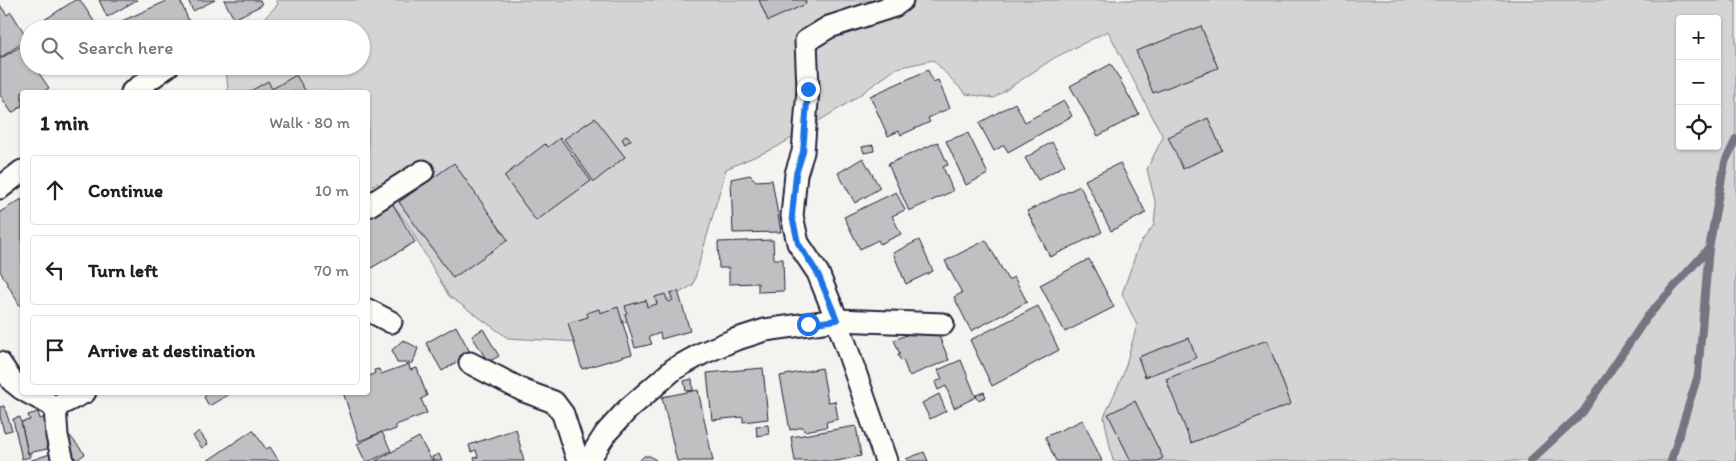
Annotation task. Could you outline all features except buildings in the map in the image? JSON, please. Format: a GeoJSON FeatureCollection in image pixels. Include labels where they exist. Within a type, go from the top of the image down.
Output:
{"type":"FeatureCollection","features":[{"type":"Feature","properties":{"kind":"street"},"geometry":{"type":"LineString","coordinates":[[886,461],[837,320],[818,274],[798,243],[792,216],[796,174],[803,152],[808,89],[806,41],[829,27],[894,6],[902,0]]}},
{"type":"Feature","properties":{"kind":"street"},"geometry":{"type":"LineString","coordinates":[[135,90],[156,75]]}},
{"type":"Feature","properties":{"kind":"street"},"geometry":{"type":"LineString","coordinates":[[370,205],[423,171]]}},
{"type":"Feature","properties":{"kind":"street"},"geometry":{"type":"LineString","coordinates":[[0,188],[20,173]]}},
{"type":"Feature","properties":{"kind":"street"},"geometry":{"type":"LineString","coordinates":[[370,311],[391,322]]}},
{"type":"Feature","properties":{"kind":"street"},"geometry":{"type":"LineString","coordinates":[[588,461],[606,433],[627,410],[674,369],[703,353],[734,340],[765,330],[837,320],[943,324]]}},
{"type":"Feature","properties":{"kind":"street"},"geometry":{"type":"LineString","coordinates":[[0,363],[12,381],[20,387]]}},
{"type":"Feature","properties":{"kind":"street"},"geometry":{"type":"LineString","coordinates":[[470,363],[524,391],[554,402],[563,414],[578,461]]}},
{"type":"Feature","properties":{"kind":"street"},"geometry":{"type":"LineString","coordinates":[[33,395],[55,407]]}},
{"type":"Feature","properties":{"kind":"street"},"geometry":{"type":"LineString","coordinates":[[55,407],[79,395]]}},
{"type":"Feature","properties":{"kind":"street"},"geometry":{"type":"LineString","coordinates":[[55,407],[57,436],[64,461]]}},
{"type":"Feature","properties":{"kind":"shaded area"},"geometry":{"type":"Polygon","coordinates":[[[276,0],[1736,0],[1736,461],[1113,461],[1104,417],[1123,375],[1137,325],[1122,294],[1139,245],[1154,225],[1156,205],[1147,169],[1163,137],[1108,31],[1054,58],[994,98],[966,94],[933,60],[897,68],[851,101],[777,147],[726,169],[693,285],[649,311],[579,342],[508,338],[449,296],[408,225],[377,183],[370,187],[370,90],[228,90],[227,75],[370,75],[370,20],[263,20],[278,4],[276,0]]]}},
{"type":"Feature","properties":{"kind":"waterway"},"geometry":{"type":"LineString","coordinates":[[1530,461],[1583,412],[1647,317],[1709,248],[1725,162],[1736,139]]}},
{"type":"Feature","properties":{"kind":"waterway"},"geometry":{"type":"LineString","coordinates":[[1671,461],[1698,375],[1709,248]]}},
{"type":"Feature","properties":{"kind":"route"},"geometry":{"type":"LineString","coordinates":[[808,89],[803,152],[796,174],[792,216],[798,243],[818,274],[837,320],[808,324]]}}]}
